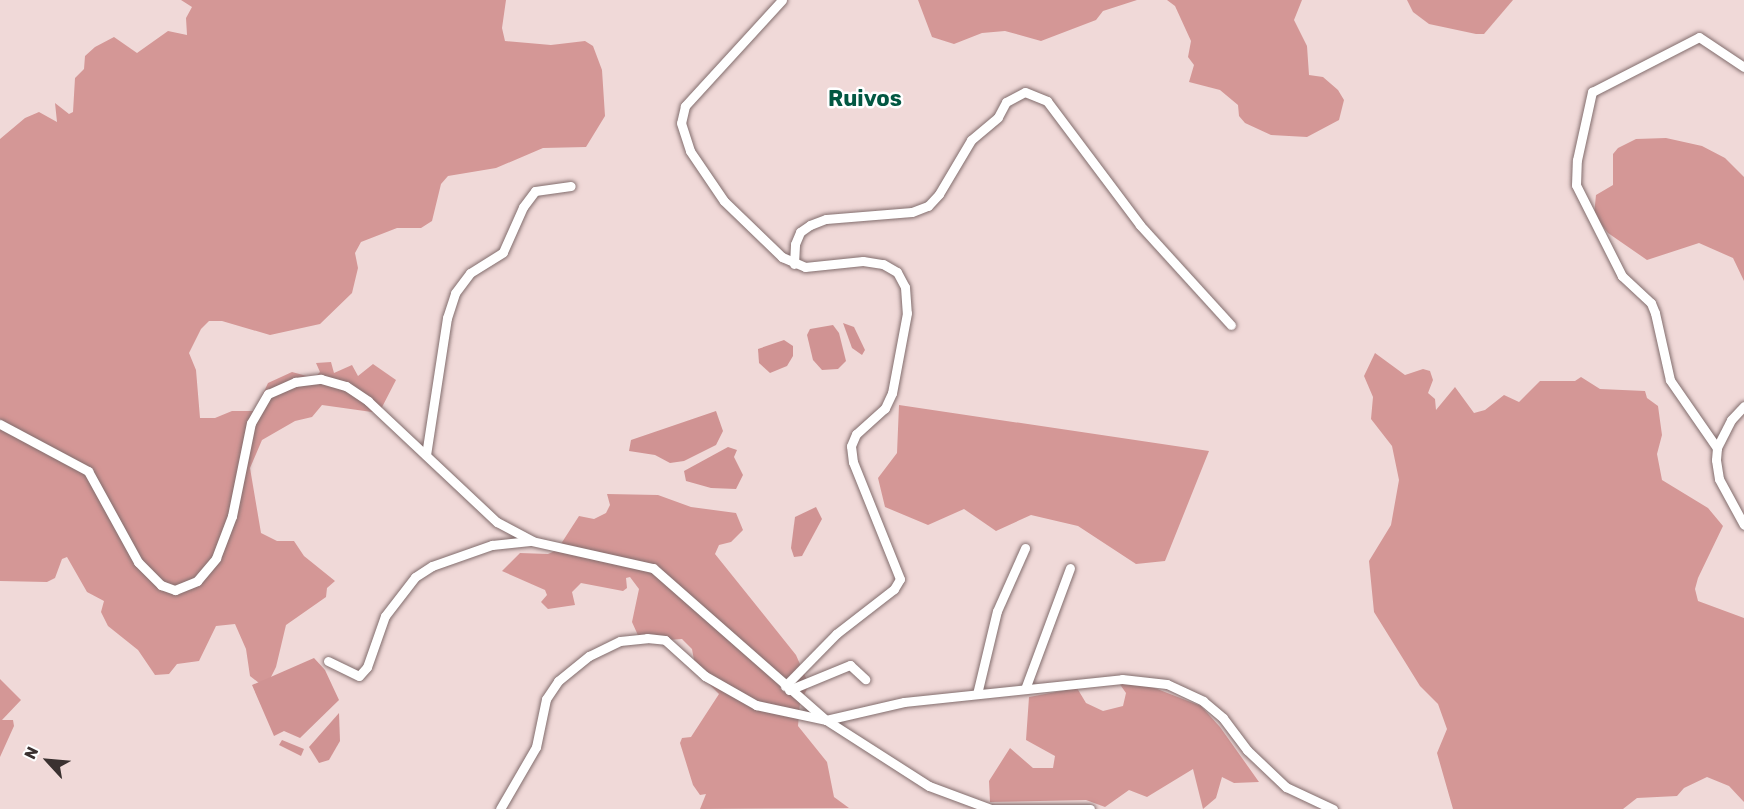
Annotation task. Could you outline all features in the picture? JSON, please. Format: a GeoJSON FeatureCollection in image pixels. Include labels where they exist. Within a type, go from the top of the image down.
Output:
{"type":"FeatureCollection","features":[{"type":"Feature","properties":{"kind":"street"},"geometry":{"type":"LineString","coordinates":[[782,0],[702,83],[685,106],[681,123],[690,151],[724,201],[782,257],[794,264],[820,267],[863,261],[883,264],[897,272],[905,287],[907,313],[892,393],[885,408],[856,434],[851,446],[853,462],[900,579],[894,589],[836,633],[787,688]]}},
{"type":"Feature","properties":{"kind":"street"},"geometry":{"type":"LineString","coordinates":[[1717,448],[1671,380],[1655,312],[1622,276],[1576,185],[1577,160],[1592,92],[1699,37],[1744,68]]}},
{"type":"Feature","properties":{"kind":"street"},"geometry":{"type":"LineString","coordinates":[[794,264],[795,244],[801,232],[810,225],[928,206],[971,140],[998,117],[1006,102],[1025,92],[1047,101],[1140,225],[1230,325]]}},
{"type":"Feature","properties":{"kind":"street"},"geometry":{"type":"LineString","coordinates":[[426,455],[447,318],[454,293],[470,273],[502,252],[529,197],[542,188],[571,186]]}},
{"type":"Feature","properties":{"kind":"street"},"geometry":{"type":"LineString","coordinates":[[0,424],[87,471],[138,562],[161,585],[175,590],[197,581],[216,558],[232,516],[251,423],[268,394],[295,382],[321,379],[346,386],[368,401],[497,522],[532,541],[652,568],[826,720],[929,786],[991,809],[1090,809]]}},
{"type":"Feature","properties":{"kind":"street"},"geometry":{"type":"LineString","coordinates":[[1744,406],[1731,420],[1717,448],[1719,479],[1744,525]]}},
{"type":"Feature","properties":{"kind":"street"},"geometry":{"type":"LineString","coordinates":[[328,660],[359,676],[367,667],[385,616],[415,577],[432,566],[492,545],[532,541]]}},
{"type":"Feature","properties":{"kind":"street"},"geometry":{"type":"LineString","coordinates":[[977,694],[997,611],[1025,548]]}},
{"type":"Feature","properties":{"kind":"street"},"geometry":{"type":"LineString","coordinates":[[1025,689],[1070,568]]}},
{"type":"Feature","properties":{"kind":"street"},"geometry":{"type":"LineString","coordinates":[[500,809],[536,747],[546,699],[558,681],[590,656],[620,641],[665,640],[705,676],[756,705],[826,720],[904,702],[977,694],[1122,679],[1167,684],[1203,700],[1223,718],[1247,750],[1286,787],[1333,809]]}},
{"type":"Feature","properties":{"kind":"street"},"geometry":{"type":"LineString","coordinates":[[787,688],[850,665],[865,680]]}},
{"type":"Feature","properties":{"kind":"shaded area"},"geometry":{"type":"Polygon","coordinates":[[[181,0],[506,0],[502,28],[505,41],[551,45],[585,41],[593,46],[602,70],[605,116],[586,147],[543,148],[496,168],[448,176],[441,184],[432,221],[421,228],[397,228],[361,242],[355,253],[358,268],[352,293],[320,324],[270,335],[222,321],[209,321],[201,329],[189,353],[196,370],[200,418],[215,418],[232,411],[255,411],[268,383],[292,372],[314,378],[320,372],[316,363],[331,362],[334,373],[352,365],[358,376],[373,364],[396,380],[379,413],[322,405],[312,417],[295,421],[262,440],[250,468],[261,533],[277,541],[294,541],[304,556],[335,581],[327,588],[326,597],[286,625],[276,667],[270,679],[259,683],[250,676],[246,649],[235,624],[216,626],[199,661],[177,664],[169,674],[155,675],[138,650],[108,626],[101,612],[104,601],[87,592],[67,557],[62,559],[55,578],[47,582],[0,581],[0,139],[25,118],[39,112],[57,122],[55,103],[69,114],[73,112],[75,78],[84,69],[85,56],[95,47],[114,37],[137,53],[168,31],[187,35],[186,18],[192,7],[181,0]]]}},
{"type":"Feature","properties":{"kind":"shaded area"},"geometry":{"type":"Polygon","coordinates":[[[918,0],[1137,0],[1103,11],[1096,20],[1041,41],[1005,31],[982,33],[954,44],[932,37],[918,0]]]}},
{"type":"Feature","properties":{"kind":"shaded area"},"geometry":{"type":"Polygon","coordinates":[[[1167,0],[1302,0],[1294,20],[1307,46],[1309,75],[1323,77],[1338,90],[1344,100],[1339,120],[1307,137],[1271,135],[1245,123],[1239,116],[1238,105],[1220,90],[1189,82],[1194,65],[1188,57],[1191,41],[1175,6],[1167,0]]]}},
{"type":"Feature","properties":{"kind":"shaded area"},"geometry":{"type":"Polygon","coordinates":[[[1407,0],[1513,0],[1484,34],[1476,34],[1429,24],[1413,12],[1407,0]]]}},
{"type":"Feature","properties":{"kind":"shaded area"},"geometry":{"type":"Polygon","coordinates":[[[1666,138],[1702,146],[1725,158],[1744,177],[1744,281],[1733,258],[1699,243],[1647,260],[1608,233],[1594,215],[1596,195],[1613,185],[1613,154],[1618,148],[1636,139],[1666,138]]]}},
{"type":"Feature","properties":{"kind":"shaded area"},"geometry":{"type":"Polygon","coordinates":[[[843,323],[854,327],[865,350],[862,355],[852,348],[843,323]]]}},
{"type":"Feature","properties":{"kind":"shaded area"},"geometry":{"type":"Polygon","coordinates":[[[833,325],[839,333],[846,361],[838,369],[822,370],[813,360],[807,335],[810,329],[833,325]]]}},
{"type":"Feature","properties":{"kind":"shaded area"},"geometry":{"type":"Polygon","coordinates":[[[784,340],[793,346],[793,356],[787,366],[770,373],[759,363],[758,349],[784,340]]]}},
{"type":"Feature","properties":{"kind":"shaded area"},"geometry":{"type":"Polygon","coordinates":[[[1375,353],[1405,375],[1423,369],[1430,371],[1433,380],[1428,393],[1435,399],[1436,410],[1455,387],[1474,413],[1485,410],[1504,395],[1519,402],[1540,381],[1575,381],[1581,377],[1600,389],[1645,391],[1647,398],[1658,406],[1662,435],[1657,454],[1662,480],[1708,508],[1723,526],[1698,578],[1695,589],[1698,601],[1744,618],[1744,802],[1729,786],[1707,777],[1684,788],[1677,796],[1637,798],[1623,809],[1453,809],[1437,753],[1447,729],[1438,704],[1420,686],[1374,612],[1369,561],[1391,525],[1399,480],[1392,446],[1371,419],[1373,397],[1364,376],[1375,353]]]}},
{"type":"Feature","properties":{"kind":"shaded area"},"geometry":{"type":"Polygon","coordinates":[[[899,405],[1209,451],[1165,561],[1136,564],[1078,526],[1031,515],[996,531],[964,509],[928,525],[885,507],[878,478],[897,453],[899,405]]]}},
{"type":"Feature","properties":{"kind":"shaded area"},"geometry":{"type":"Polygon","coordinates":[[[716,411],[723,431],[716,445],[684,461],[670,463],[655,455],[629,451],[631,440],[716,411]]]}},
{"type":"Feature","properties":{"kind":"shaded area"},"geometry":{"type":"Polygon","coordinates":[[[728,447],[737,450],[734,457],[743,475],[736,489],[711,488],[686,481],[684,471],[728,447]]]}},
{"type":"Feature","properties":{"kind":"shaded area"},"geometry":{"type":"Polygon","coordinates":[[[607,494],[658,495],[691,507],[736,513],[743,530],[731,542],[719,545],[715,554],[796,655],[809,685],[800,703],[798,726],[827,762],[834,797],[849,808],[700,809],[706,794],[700,795],[693,785],[680,743],[682,738],[691,737],[719,694],[696,671],[692,649],[682,639],[641,642],[632,622],[639,589],[630,577],[626,578],[627,588],[623,591],[581,583],[572,592],[575,605],[548,609],[541,602],[547,595],[545,590],[502,571],[520,553],[548,554],[557,550],[579,516],[594,519],[606,513],[610,505],[607,494]]]}},
{"type":"Feature","properties":{"kind":"shaded area"},"geometry":{"type":"Polygon","coordinates":[[[816,507],[822,519],[802,556],[794,557],[791,548],[795,517],[816,507]]]}},
{"type":"Feature","properties":{"kind":"shaded area"},"geometry":{"type":"Polygon","coordinates":[[[314,658],[325,670],[339,700],[300,738],[284,731],[274,736],[252,685],[314,658]]]}},
{"type":"Feature","properties":{"kind":"shaded area"},"geometry":{"type":"Polygon","coordinates":[[[0,679],[21,700],[2,720],[13,720],[14,726],[0,757],[0,679]]]}},
{"type":"Feature","properties":{"kind":"shaded area"},"geometry":{"type":"Polygon","coordinates":[[[1119,683],[1152,687],[1201,706],[1220,727],[1259,782],[1234,783],[1222,777],[1216,798],[1203,809],[1193,769],[1147,797],[1129,790],[1105,807],[1086,800],[990,802],[989,781],[1010,748],[1033,768],[1053,768],[1055,756],[1026,740],[1029,697],[1077,688],[1086,703],[1103,711],[1123,706],[1126,693],[1119,683]]]}},
{"type":"Feature","properties":{"kind":"shaded area"},"geometry":{"type":"Polygon","coordinates":[[[339,713],[340,741],[329,760],[319,763],[309,747],[339,713]]]}},
{"type":"Feature","properties":{"kind":"shaded area"},"geometry":{"type":"Polygon","coordinates":[[[282,740],[304,749],[301,756],[279,745],[282,740]]]}},
{"type":"Feature","properties":{"kind":"district","name":"Ruivos"},"geometry":{"type":"Point","coordinates":[865,99]}}]}
